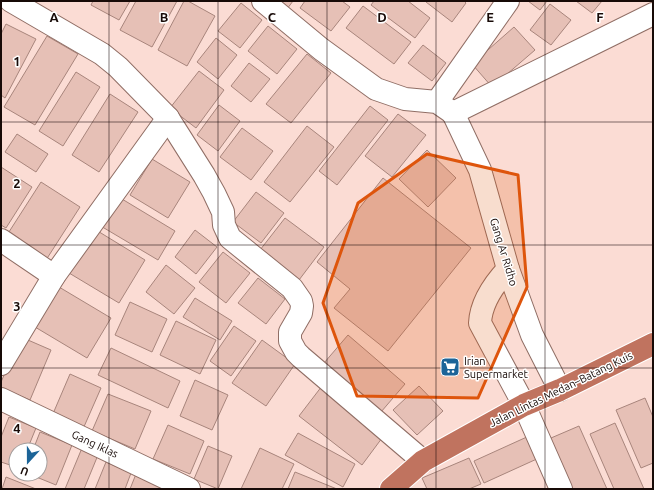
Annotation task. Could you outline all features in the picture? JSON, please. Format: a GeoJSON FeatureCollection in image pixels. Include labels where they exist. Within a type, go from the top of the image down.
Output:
{"type":"FeatureCollection","features":[{"type":"Feature","properties":{"kind":"highway","name":"Jalan Lintas Medan–Batang Kuis"},"geometry":{"type":"LineString","coordinates":[[391,489],[423,461],[524,405],[560,390],[653,344]]}},
{"type":"Feature","properties":{"kind":"street"},"geometry":{"type":"LineString","coordinates":[[11,1],[102,54],[118,67],[168,118],[204,175],[214,194],[223,212],[224,225],[230,238],[292,288],[301,301],[301,313],[290,332],[290,341],[296,352],[423,461]]}},
{"type":"Feature","properties":{"kind":"street"},"geometry":{"type":"LineString","coordinates":[[263,1],[321,50],[376,89],[405,99],[445,108],[653,14]]}},
{"type":"Feature","properties":{"kind":"street"},"geometry":{"type":"LineString","coordinates":[[445,108],[508,1]]}},
{"type":"Feature","properties":{"kind":"street","name":"Gang Ar Ridho"},"geometry":{"type":"LineString","coordinates":[[445,108],[480,170],[508,269],[532,335],[560,390]]}},
{"type":"Feature","properties":{"kind":"street"},"geometry":{"type":"LineString","coordinates":[[1,364],[54,276],[168,118]]}},
{"type":"Feature","properties":{"kind":"street"},"geometry":{"type":"LineString","coordinates":[[1,240],[54,276]]}},
{"type":"Feature","properties":{"kind":"street"},"geometry":{"type":"LineString","coordinates":[[508,269],[489,293],[482,310],[480,323],[524,405],[561,489]]}},
{"type":"Feature","properties":{"kind":"street","name":"Gang Iklas"},"geometry":{"type":"LineString","coordinates":[[1,399],[189,489]]}},
{"type":"Feature","properties":{"kind":"highlighted area"},"geometry":{"type":"Polygon","coordinates":[[[427,154],[518,175],[527,287],[478,398],[357,396],[323,303],[358,203],[427,154]]]}},
{"type":"Feature","properties":{"kind":"building"},"geometry":{"type":"Polygon","coordinates":[[[93,1],[130,1],[119,20],[91,5],[93,1]]]}},
{"type":"Feature","properties":{"kind":"building"},"geometry":{"type":"Polygon","coordinates":[[[136,1],[177,1],[152,47],[120,30],[136,1]]]}},
{"type":"Feature","properties":{"kind":"building"},"geometry":{"type":"Polygon","coordinates":[[[184,1],[188,1],[215,16],[187,66],[158,50],[184,1]]]}},
{"type":"Feature","properties":{"kind":"building"},"geometry":{"type":"Polygon","coordinates":[[[277,1],[293,1],[287,9],[277,1]]]}},
{"type":"Feature","properties":{"kind":"building"},"geometry":{"type":"Polygon","coordinates":[[[305,1],[342,1],[350,7],[331,31],[300,8],[305,1]]]}},
{"type":"Feature","properties":{"kind":"building"},"geometry":{"type":"Polygon","coordinates":[[[374,1],[408,1],[430,18],[415,38],[371,5],[374,1]]]}},
{"type":"Feature","properties":{"kind":"building"},"geometry":{"type":"Polygon","coordinates":[[[464,1],[466,3],[452,22],[426,2],[464,1]]]}},
{"type":"Feature","properties":{"kind":"building"},"geometry":{"type":"Polygon","coordinates":[[[528,1],[547,1],[540,10],[528,1]]]}},
{"type":"Feature","properties":{"kind":"building"},"geometry":{"type":"Polygon","coordinates":[[[576,1],[602,1],[592,13],[576,1]]]}},
{"type":"Feature","properties":{"kind":"building"},"geometry":{"type":"Polygon","coordinates":[[[241,3],[262,20],[240,48],[218,31],[241,3]]]}},
{"type":"Feature","properties":{"kind":"building"},"geometry":{"type":"Polygon","coordinates":[[[550,4],[571,20],[551,45],[530,30],[550,4]]]}},
{"type":"Feature","properties":{"kind":"building"},"geometry":{"type":"Polygon","coordinates":[[[363,6],[411,42],[394,64],[346,28],[363,6]]]}},
{"type":"Feature","properties":{"kind":"building"},"geometry":{"type":"Polygon","coordinates":[[[6,24],[36,39],[5,98],[1,95],[1,34],[6,24]]]}},
{"type":"Feature","properties":{"kind":"building"},"geometry":{"type":"Polygon","coordinates":[[[268,26],[297,49],[277,74],[248,51],[268,26]]]}},
{"type":"Feature","properties":{"kind":"building"},"geometry":{"type":"Polygon","coordinates":[[[514,27],[535,50],[492,87],[472,64],[514,27]]]}},
{"type":"Feature","properties":{"kind":"building"},"geometry":{"type":"Polygon","coordinates":[[[47,36],[78,54],[35,125],[4,107],[47,36]]]}},
{"type":"Feature","properties":{"kind":"building"},"geometry":{"type":"Polygon","coordinates":[[[216,38],[237,55],[218,79],[197,62],[216,38]]]}},
{"type":"Feature","properties":{"kind":"building"},"geometry":{"type":"Polygon","coordinates":[[[423,45],[446,63],[432,81],[408,63],[423,45]]]}},
{"type":"Feature","properties":{"kind":"building"},"geometry":{"type":"Polygon","coordinates":[[[307,54],[331,73],[291,123],[266,104],[307,54]]]}},
{"type":"Feature","properties":{"kind":"building"},"geometry":{"type":"Polygon","coordinates":[[[249,63],[270,79],[251,102],[231,86],[249,63]]]}},
{"type":"Feature","properties":{"kind":"building"},"geometry":{"type":"Polygon","coordinates":[[[199,71],[224,90],[196,128],[170,108],[199,71]]]}},
{"type":"Feature","properties":{"kind":"building"},"geometry":{"type":"Polygon","coordinates":[[[76,72],[100,87],[63,146],[39,131],[76,72]]]}},
{"type":"Feature","properties":{"kind":"building"},"geometry":{"type":"Polygon","coordinates":[[[110,94],[138,112],[99,172],[72,155],[110,94]]]}},
{"type":"Feature","properties":{"kind":"building"},"geometry":{"type":"Polygon","coordinates":[[[219,105],[240,121],[218,151],[197,135],[219,105]]]}},
{"type":"Feature","properties":{"kind":"building"},"geometry":{"type":"Polygon","coordinates":[[[370,106],[388,120],[337,185],[319,171],[370,106]]]}},
{"type":"Feature","properties":{"kind":"building"},"geometry":{"type":"Polygon","coordinates":[[[398,114],[426,135],[392,177],[365,156],[398,114]]]}},
{"type":"Feature","properties":{"kind":"building"},"geometry":{"type":"Polygon","coordinates":[[[307,126],[334,147],[290,202],[264,182],[307,126]]]}},
{"type":"Feature","properties":{"kind":"building"},"geometry":{"type":"Polygon","coordinates":[[[242,128],[273,151],[251,180],[220,157],[242,128]]]}},
{"type":"Feature","properties":{"kind":"building"},"geometry":{"type":"Polygon","coordinates":[[[17,134],[48,154],[36,172],[5,152],[17,134]]]}},
{"type":"Feature","properties":{"kind":"building"},"geometry":{"type":"Polygon","coordinates":[[[427,150],[456,178],[428,207],[399,179],[427,150]]]}},
{"type":"Feature","properties":{"kind":"building"},"geometry":{"type":"Polygon","coordinates":[[[152,159],[190,182],[168,218],[130,195],[152,159]]]}},
{"type":"Feature","properties":{"kind":"building"},"geometry":{"type":"Polygon","coordinates":[[[1,167],[32,187],[6,228],[1,225],[1,167]]]}},
{"type":"Feature","properties":{"kind":"building"},"geometry":{"type":"Polygon","coordinates":[[[383,178],[471,248],[388,351],[334,308],[350,289],[317,262],[383,178]]]}},
{"type":"Feature","properties":{"kind":"building"},"geometry":{"type":"Polygon","coordinates":[[[41,182],[80,207],[46,260],[7,235],[41,182]]]}},
{"type":"Feature","properties":{"kind":"building"},"geometry":{"type":"Polygon","coordinates":[[[256,192],[284,213],[261,243],[233,222],[256,192]]]}},
{"type":"Feature","properties":{"kind":"building"},"geometry":{"type":"Polygon","coordinates":[[[117,196],[175,231],[158,260],[99,225],[117,196]]]}},
{"type":"Feature","properties":{"kind":"building"},"geometry":{"type":"Polygon","coordinates":[[[285,218],[324,247],[299,280],[260,250],[285,218]]]}},
{"type":"Feature","properties":{"kind":"building"},"geometry":{"type":"Polygon","coordinates":[[[96,230],[145,260],[119,303],[69,273],[96,230]]]}},
{"type":"Feature","properties":{"kind":"building"},"geometry":{"type":"Polygon","coordinates":[[[195,230],[217,247],[196,274],[175,257],[195,230]]]}},
{"type":"Feature","properties":{"kind":"building"},"geometry":{"type":"Polygon","coordinates":[[[223,252],[250,273],[226,303],[199,282],[223,252]]]}},
{"type":"Feature","properties":{"kind":"building"},"geometry":{"type":"Polygon","coordinates":[[[166,265],[195,288],[174,314],[146,292],[166,265]]]}},
{"type":"Feature","properties":{"kind":"building"},"geometry":{"type":"Polygon","coordinates":[[[258,278],[285,299],[266,324],[238,303],[258,278]]]}},
{"type":"Feature","properties":{"kind":"building"},"geometry":{"type":"Polygon","coordinates":[[[59,287],[111,318],[87,358],[35,327],[59,287]]]}},
{"type":"Feature","properties":{"kind":"building"},"geometry":{"type":"Polygon","coordinates":[[[195,298],[232,321],[220,340],[183,317],[195,298]]]}},
{"type":"Feature","properties":{"kind":"building"},"geometry":{"type":"Polygon","coordinates":[[[130,302],[167,319],[152,352],[115,335],[130,302]]]}},
{"type":"Feature","properties":{"kind":"building"},"geometry":{"type":"Polygon","coordinates":[[[176,321],[216,340],[200,374],[160,355],[176,321]]]}},
{"type":"Feature","properties":{"kind":"building"},"geometry":{"type":"Polygon","coordinates":[[[234,326],[256,341],[231,376],[210,361],[234,326]]]}},
{"type":"Feature","properties":{"kind":"building"},"geometry":{"type":"Polygon","coordinates":[[[348,335],[405,384],[381,412],[324,363],[348,335]]]}},
{"type":"Feature","properties":{"kind":"building"},"geometry":{"type":"Polygon","coordinates":[[[21,337],[51,350],[30,400],[1,388],[1,382],[21,337]]]}},
{"type":"Feature","properties":{"kind":"building"},"geometry":{"type":"Polygon","coordinates":[[[262,340],[295,364],[266,406],[232,383],[262,340]]]}},
{"type":"Feature","properties":{"kind":"building"},"geometry":{"type":"Polygon","coordinates":[[[111,348],[180,381],[168,408],[98,375],[111,348]]]}},
{"type":"Feature","properties":{"kind":"building"},"geometry":{"type":"Polygon","coordinates":[[[70,374],[101,388],[83,429],[52,416],[70,374]]]}},
{"type":"Feature","properties":{"kind":"building"},"geometry":{"type":"Polygon","coordinates":[[[195,380],[228,395],[212,430],[180,416],[195,380]]]}},
{"type":"Feature","properties":{"kind":"building"},"geometry":{"type":"Polygon","coordinates":[[[322,386],[385,434],[362,465],[299,416],[322,386]]]}},
{"type":"Feature","properties":{"kind":"building"},"geometry":{"type":"Polygon","coordinates":[[[419,386],[443,411],[417,435],[393,410],[419,386]]]}},
{"type":"Feature","properties":{"kind":"building"},"geometry":{"type":"Polygon","coordinates":[[[108,394],[151,411],[135,449],[92,431],[108,394]]]}},
{"type":"Feature","properties":{"kind":"building"},"geometry":{"type":"Polygon","coordinates":[[[645,398],[653,417],[653,463],[641,468],[616,410],[645,398]]]}},
{"type":"Feature","properties":{"kind":"building"},"geometry":{"type":"Polygon","coordinates":[[[9,417],[36,428],[30,442],[8,442],[8,464],[1,462],[1,437],[9,417]]]}},
{"type":"Feature","properties":{"kind":"building"},"geometry":{"type":"Polygon","coordinates":[[[615,423],[644,489],[614,489],[590,434],[615,423]]]}},
{"type":"Feature","properties":{"kind":"building"},"geometry":{"type":"Polygon","coordinates":[[[168,425],[204,441],[190,474],[153,459],[168,425]]]}},
{"type":"Feature","properties":{"kind":"building"},"geometry":{"type":"Polygon","coordinates":[[[579,426],[607,489],[564,489],[544,441],[579,426]]]}},
{"type":"Feature","properties":{"kind":"building"},"geometry":{"type":"Polygon","coordinates":[[[40,432],[72,445],[56,485],[48,482],[48,442],[36,442],[40,432]]]}},
{"type":"Feature","properties":{"kind":"building"},"geometry":{"type":"Polygon","coordinates":[[[298,433],[355,464],[343,487],[285,455],[298,433]]]}},
{"type":"Feature","properties":{"kind":"building"},"geometry":{"type":"Polygon","coordinates":[[[529,436],[539,458],[484,483],[474,461],[529,436]]]}},
{"type":"Feature","properties":{"kind":"building"},"geometry":{"type":"Polygon","coordinates":[[[208,446],[232,456],[218,489],[194,479],[208,446]]]}},
{"type":"Feature","properties":{"kind":"building"},"geometry":{"type":"Polygon","coordinates":[[[82,448],[98,455],[84,489],[65,489],[82,448]]]}},
{"type":"Feature","properties":{"kind":"building"},"geometry":{"type":"Polygon","coordinates":[[[260,448],[294,464],[282,489],[241,489],[260,448]]]}},
{"type":"Feature","properties":{"kind":"building"},"geometry":{"type":"Polygon","coordinates":[[[469,458],[481,484],[469,489],[427,489],[422,478],[469,458]]]}},
{"type":"Feature","properties":{"kind":"building"},"geometry":{"type":"Polygon","coordinates":[[[106,462],[131,473],[125,489],[95,489],[106,462]]]}},
{"type":"Feature","properties":{"kind":"building"},"geometry":{"type":"Polygon","coordinates":[[[295,472],[337,489],[288,489],[295,472]]]}},
{"type":"Feature","properties":{"kind":"building"},"geometry":{"type":"Polygon","coordinates":[[[136,474],[172,489],[130,489],[136,474]]]}},
{"type":"Feature","properties":{"kind":"building"},"geometry":{"type":"Polygon","coordinates":[[[6,477],[8,478],[8,482],[18,482],[36,489],[2,489],[6,477]]]}},
{"type":"Feature","properties":{"kind":"place","name":"Irian Supermarket"},"geometry":{"type":"Point","coordinates":[450,367]}}]}
